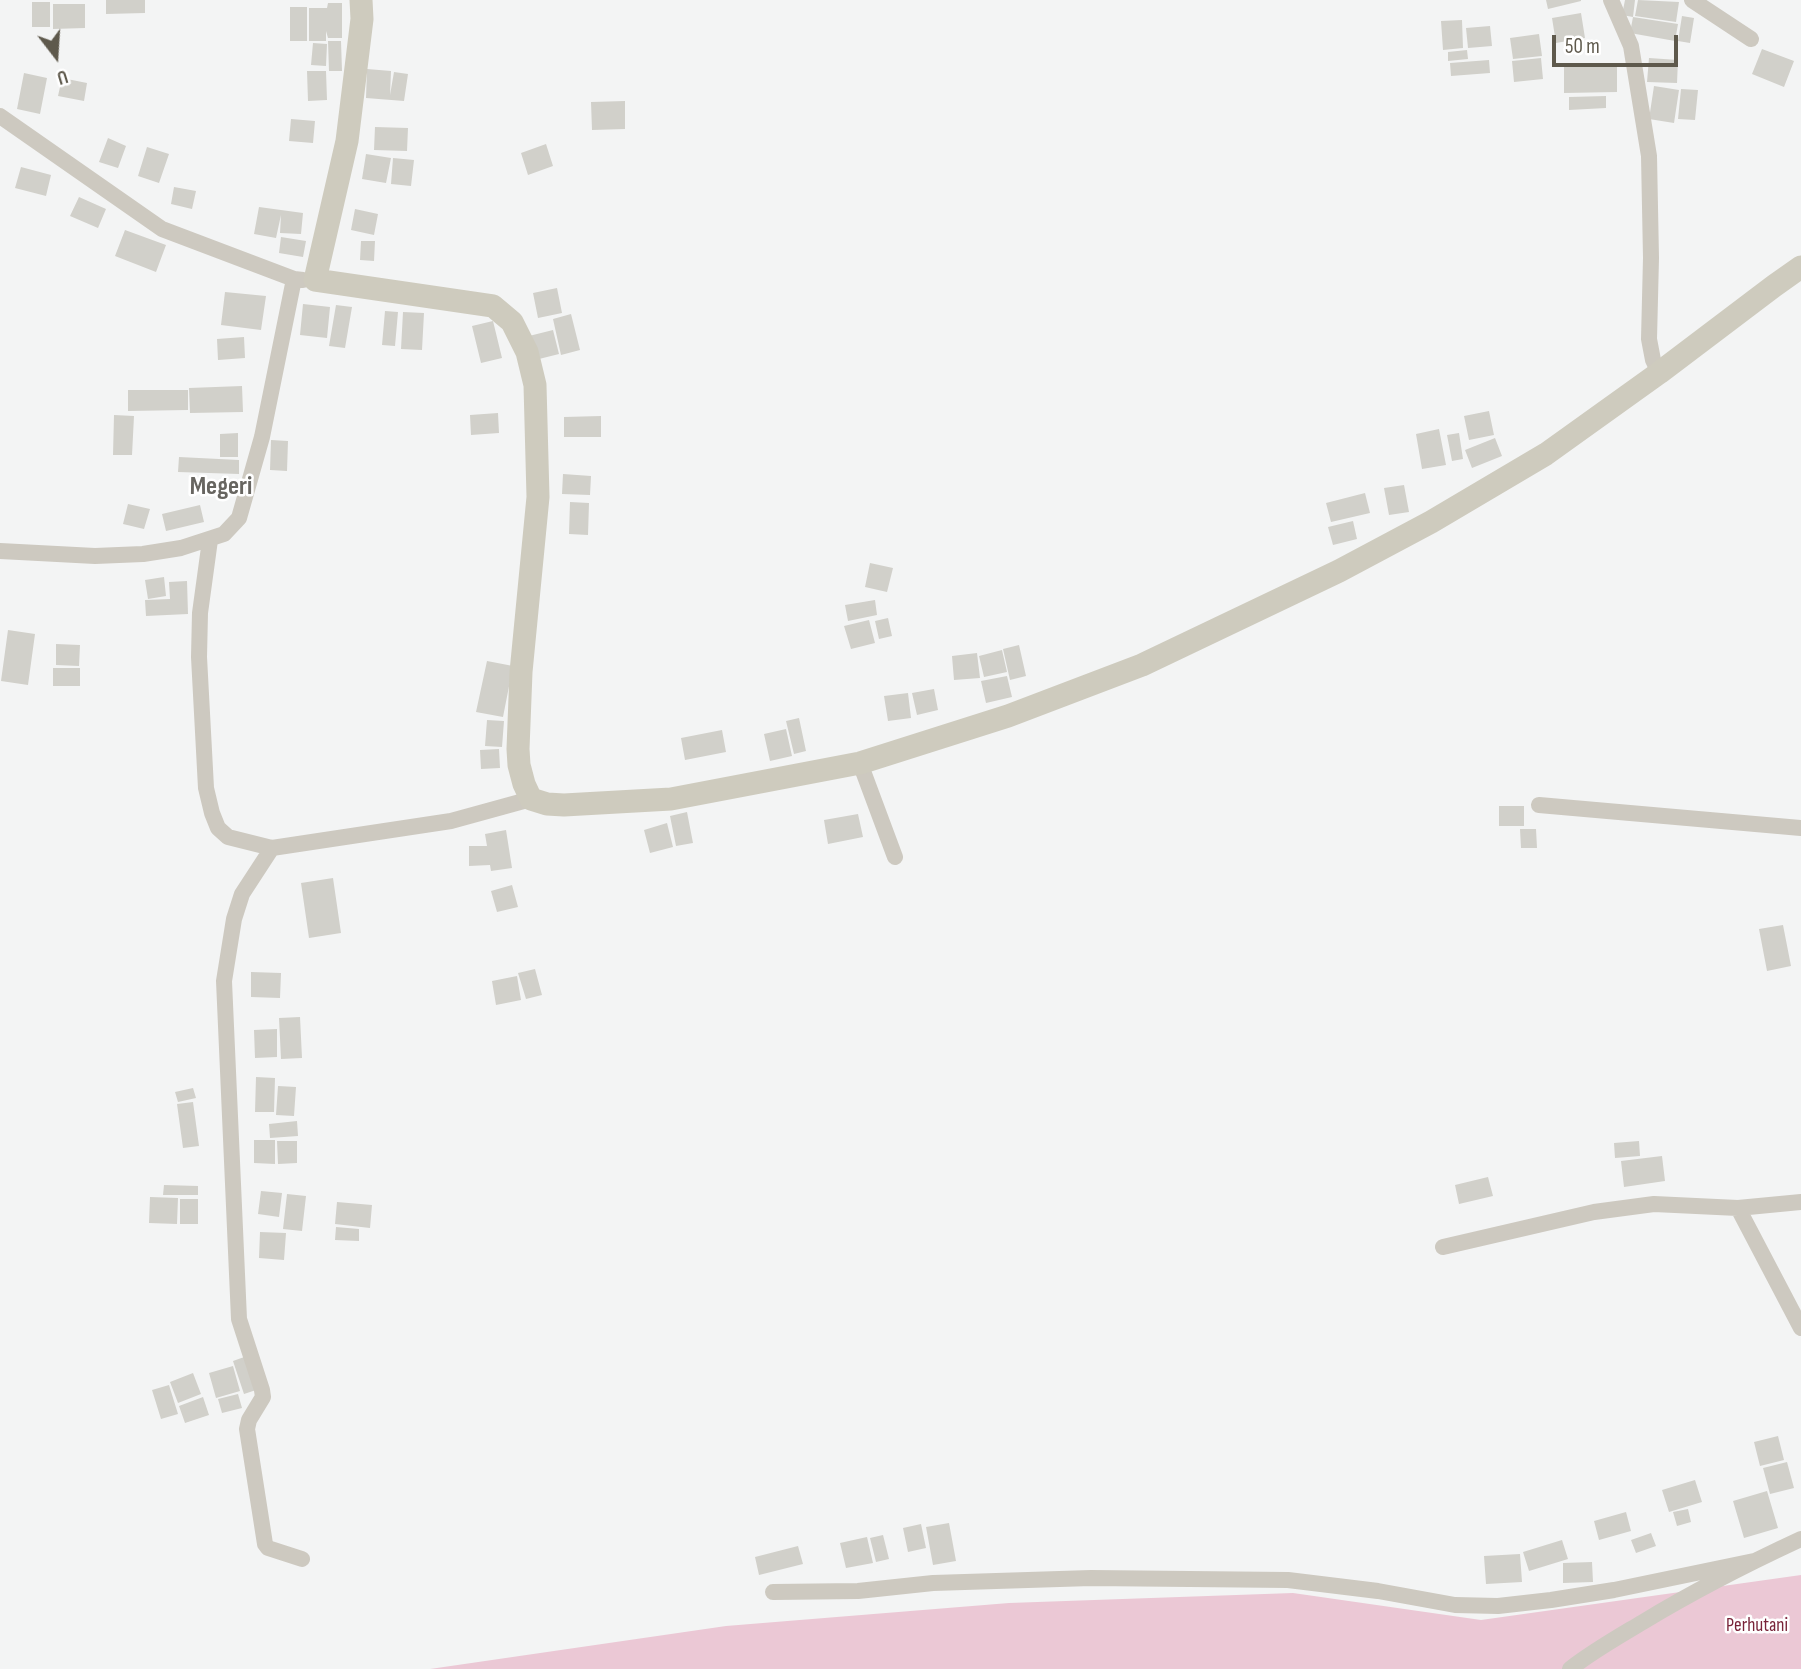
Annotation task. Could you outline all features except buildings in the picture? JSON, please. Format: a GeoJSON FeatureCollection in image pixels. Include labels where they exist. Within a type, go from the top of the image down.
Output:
{"type":"FeatureCollection","features":[{"type":"Feature","properties":{"kind":"street"},"geometry":{"type":"LineString","coordinates":[[0,551],[95,556],[143,554],[210,540],[224,534],[239,518],[304,280],[346,141],[362,19],[361,0]]}},
{"type":"Feature","properties":{"kind":"street"},"geometry":{"type":"LineString","coordinates":[[1611,0],[1631,46],[1649,156],[1649,339],[1659,373]]}},
{"type":"Feature","properties":{"kind":"street"},"geometry":{"type":"LineString","coordinates":[[1692,0],[1751,39]]}},
{"type":"Feature","properties":{"kind":"street"},"geometry":{"type":"LineString","coordinates":[[0,116],[162,229],[304,280],[493,306],[512,322],[527,352],[536,386],[538,497],[521,672],[518,749],[522,775],[531,799]]}},
{"type":"Feature","properties":{"kind":"street"},"geometry":{"type":"LineString","coordinates":[[210,540],[200,612],[199,657],[206,788],[218,828],[228,837],[272,848],[451,821],[531,799],[547,804],[565,805],[671,799],[860,763],[1009,716],[1130,670],[1256,612],[1339,571],[1546,454],[1801,267]]}},
{"type":"Feature","properties":{"kind":"street"},"geometry":{"type":"LineString","coordinates":[[860,763],[895,857]]}},
{"type":"Feature","properties":{"kind":"street"},"geometry":{"type":"LineString","coordinates":[[1539,805],[1801,828]]}},
{"type":"Feature","properties":{"kind":"street"},"geometry":{"type":"LineString","coordinates":[[272,848],[242,894],[234,919],[224,981],[239,1319],[263,1397],[249,1420],[247,1429],[265,1544],[268,1548],[302,1559]]}},
{"type":"Feature","properties":{"kind":"street"},"geometry":{"type":"LineString","coordinates":[[1443,1247],[1594,1212],[1642,1205],[1738,1208],[1801,1202]]}},
{"type":"Feature","properties":{"kind":"street"},"geometry":{"type":"LineString","coordinates":[[1738,1208],[1801,1328]]}},
{"type":"Feature","properties":{"kind":"street"},"geometry":{"type":"LineString","coordinates":[[1570,1669],[1594,1651],[1678,1601],[1801,1539]]}},
{"type":"Feature","properties":{"kind":"street"},"geometry":{"type":"LineString","coordinates":[[773,1591],[858,1591],[933,1583],[1091,1578],[1288,1580],[1378,1591],[1455,1605],[1498,1606],[1614,1590],[1754,1561]]}},
{"type":"Feature","properties":{"kind":"green space","name":"Perhutani"},"geometry":{"type":"Polygon","coordinates":[[[1801,1575],[1801,1669],[430,1669],[726,1626],[1009,1603],[1293,1593],[1481,1620],[1801,1575]]]}},
{"type":"Feature","properties":{"kind":"district","name":"Megeri"},"geometry":{"type":"Point","coordinates":[221,487]}}]}
